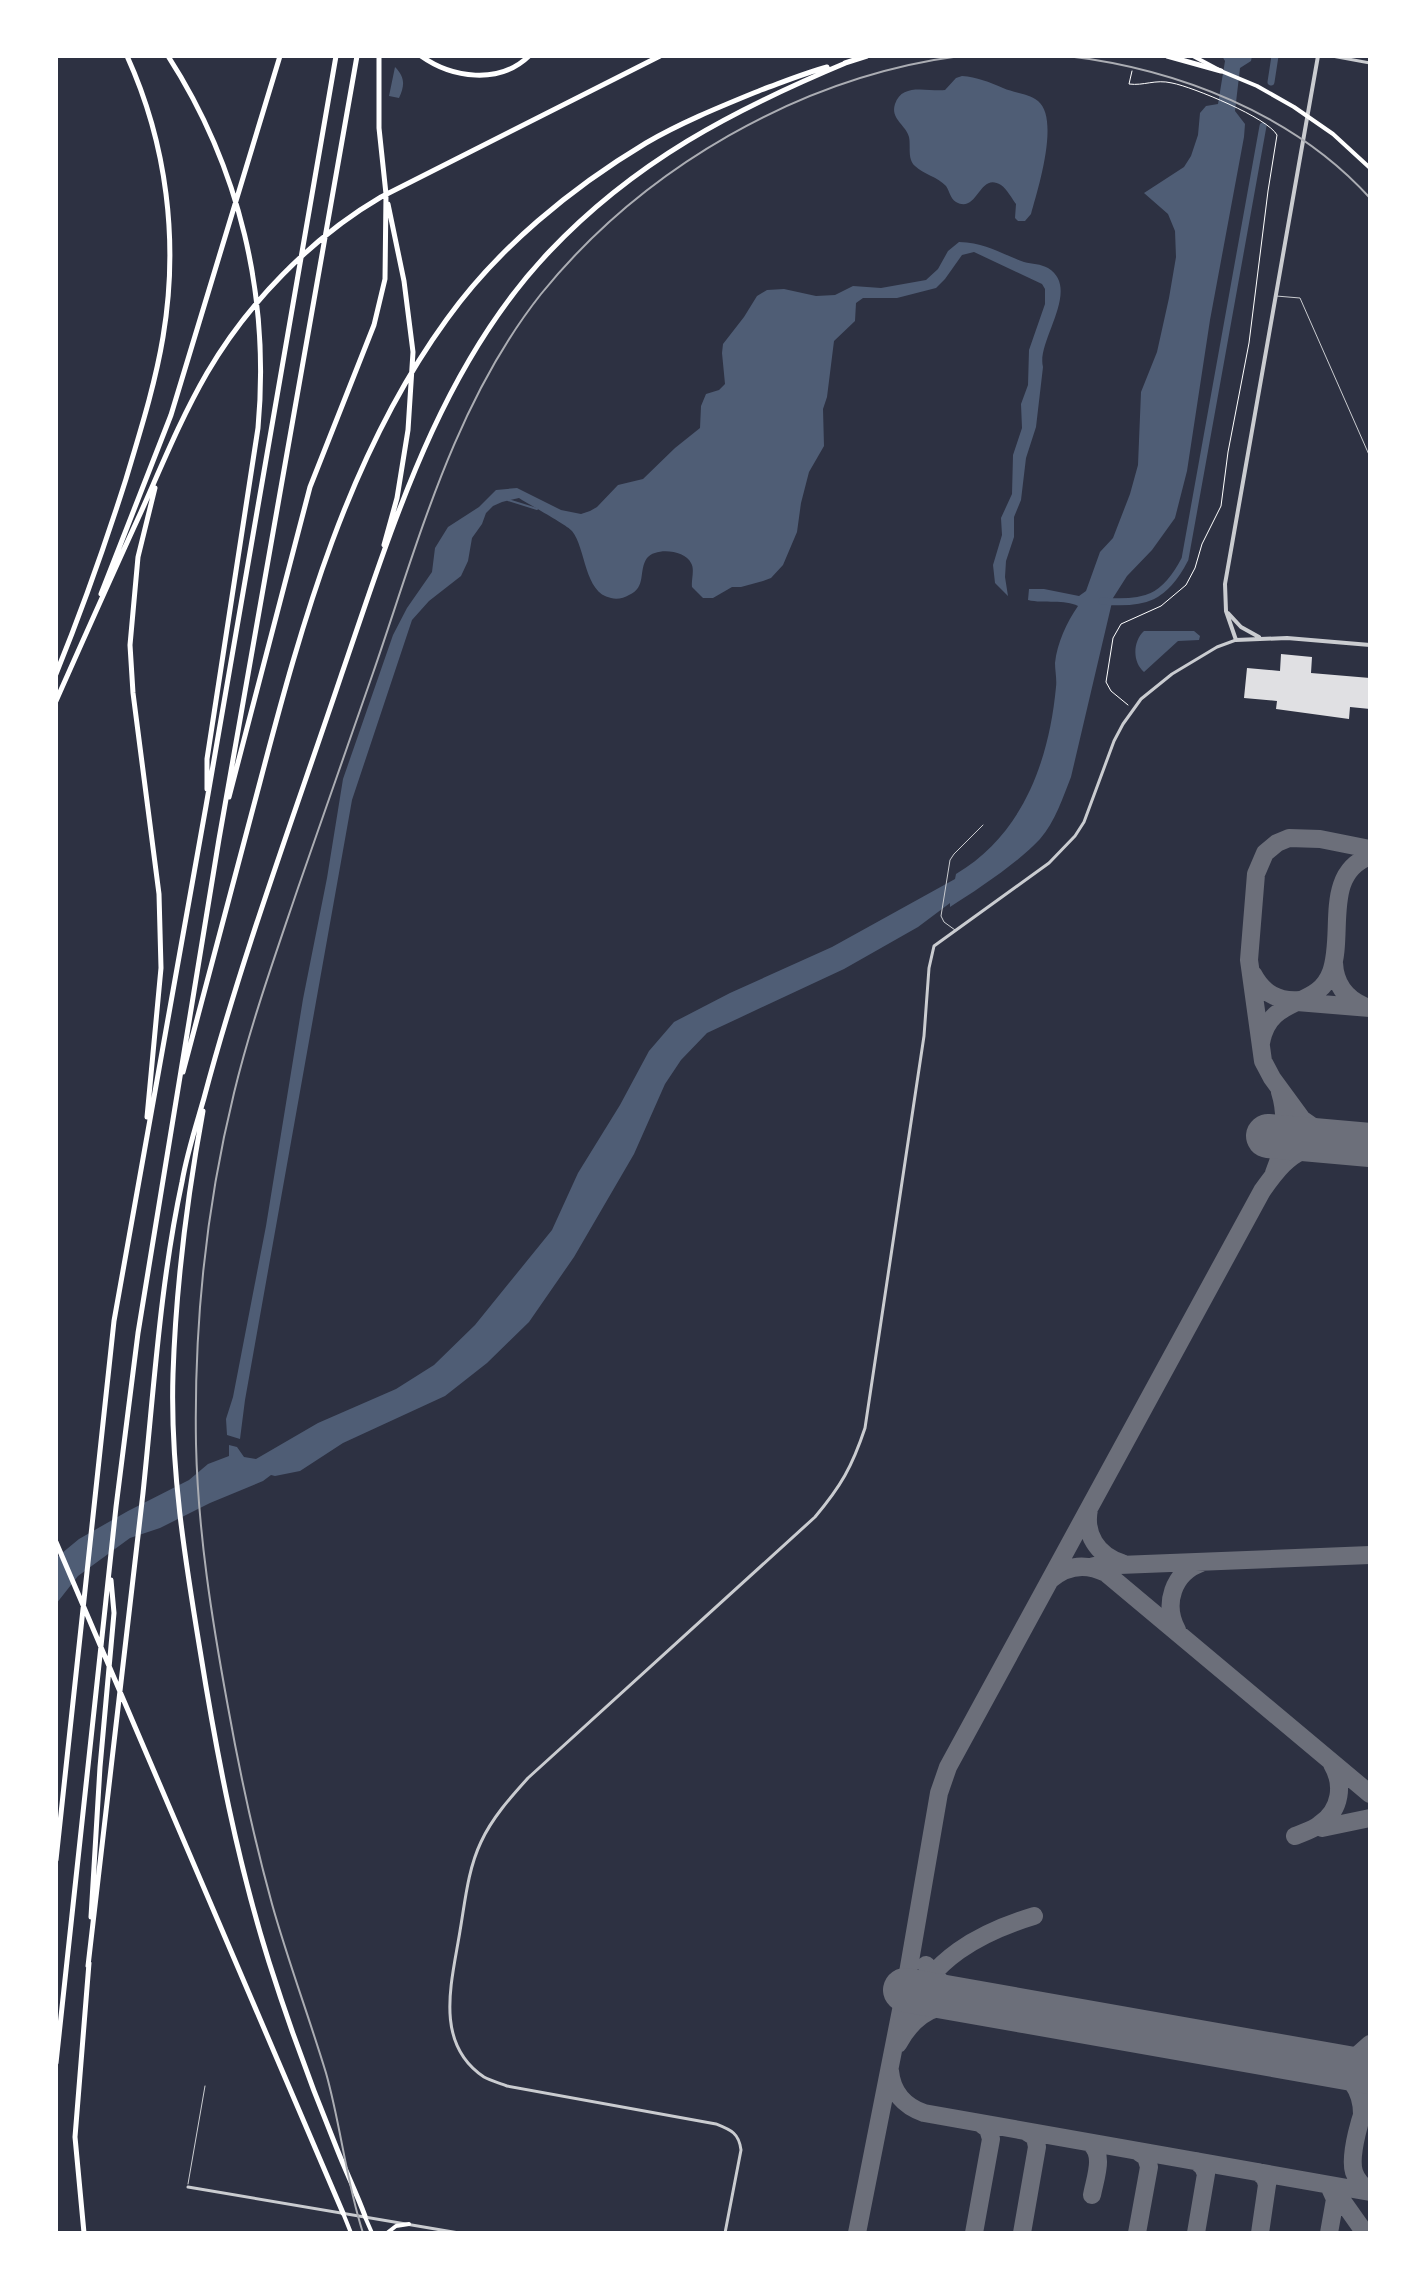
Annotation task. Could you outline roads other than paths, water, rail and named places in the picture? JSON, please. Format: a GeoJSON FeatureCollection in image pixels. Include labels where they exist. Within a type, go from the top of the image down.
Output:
{"type":"FeatureCollection","features":[{"type":"Feature","properties":{"kind":"highway"},"geometry":{"type":"LineString","coordinates":[[56,674],[94,577],[133,456],[155,376],[167,311],[170,244],[165,183],[152,123],[127,56]]}},
{"type":"Feature","properties":{"kind":"highway"},"geometry":{"type":"LineString","coordinates":[[168,56],[210,132],[235,197],[252,266],[260,337],[258,428],[207,759],[206,806]]}},
{"type":"Feature","properties":{"kind":"highway"},"geometry":{"type":"LineString","coordinates":[[88,629],[171,415],[280,56]]}},
{"type":"Feature","properties":{"kind":"highway"},"geometry":{"type":"LineString","coordinates":[[56,1860],[114,1321],[336,56]]}},
{"type":"Feature","properties":{"kind":"highway"},"geometry":{"type":"LineString","coordinates":[[56,2063],[116,1507],[138,1333],[219,839],[357,56]]}},
{"type":"Feature","properties":{"kind":"highway"},"geometry":{"type":"LineString","coordinates":[[375,577],[397,498],[408,430],[413,352],[404,281],[386,195],[379,128],[379,56]]}},
{"type":"Feature","properties":{"kind":"highway"},"geometry":{"type":"LineString","coordinates":[[421,56],[460,75],[481,75],[513,67],[529,56]]}},
{"type":"Feature","properties":{"kind":"highway"},"geometry":{"type":"LineString","coordinates":[[56,701],[191,401],[223,348],[257,302],[314,247],[368,204],[660,56]]}},
{"type":"Feature","properties":{"kind":"highway"},"geometry":{"type":"LineString","coordinates":[[175,1103],[284,694],[347,501],[383,422],[447,319],[519,238],[593,178],[647,142],[714,109],[788,80],[867,56]]}},
{"type":"Feature","properties":{"kind":"highway"},"geometry":{"type":"LineString","coordinates":[[1167,56],[1221,71]]}},
{"type":"Feature","properties":{"kind":"highway"},"geometry":{"type":"LineString","coordinates":[[88,1966],[165,1277],[182,1179],[226,1013],[375,577],[421,458],[453,388],[499,312],[546,254],[606,196],[657,159],[722,119],[848,62]]}},
{"type":"Feature","properties":{"kind":"highway"},"geometry":{"type":"LineString","coordinates":[[219,839],[310,487],[374,325],[385,279],[386,195]]}},
{"type":"Feature","properties":{"kind":"highway"},"geometry":{"type":"LineString","coordinates":[[143,1155],[161,968],[159,894],[133,693],[130,645],[138,557],[158,475]]}},
{"type":"Feature","properties":{"kind":"highway"},"geometry":{"type":"LineString","coordinates":[[226,1013],[205,1100],[180,1261],[173,1377],[184,1555],[231,1824],[269,1962],[322,2111],[365,2216]]}},
{"type":"Feature","properties":{"kind":"highway"},"geometry":{"type":"LineString","coordinates":[[56,1542],[343,2213]]}},
{"type":"Feature","properties":{"kind":"highway"},"geometry":{"type":"LineString","coordinates":[[84,2233],[75,2137],[100,1767],[114,1613],[110,1565]]}},
{"type":"Feature","properties":{"kind":"highway"},"geometry":{"type":"LineString","coordinates":[[56,1835],[62,1799]]}},
{"type":"Feature","properties":{"kind":"main road"},"geometry":{"type":"LineString","coordinates":[[1193,56],[1276,96],[1314,120],[1370,168]]}},
{"type":"Feature","properties":{"kind":"main road"},"geometry":{"type":"LineString","coordinates":[[343,2213],[351,2233]]}},
{"type":"Feature","properties":{"kind":"main road"},"geometry":{"type":"LineString","coordinates":[[365,2216],[372,2233]]}},
{"type":"Feature","properties":{"kind":"main road"},"geometry":{"type":"LineString","coordinates":[[387,2233],[396,2226],[409,2224]]}},
{"type":"Feature","properties":{"kind":"street"},"geometry":{"type":"LineString","coordinates":[[1236,640],[1226,611],[1225,584],[1318,56]]}},
{"type":"Feature","properties":{"kind":"street"},"geometry":{"type":"LineString","coordinates":[[1332,56],[1370,63]]}},
{"type":"Feature","properties":{"kind":"street"},"geometry":{"type":"LineString","coordinates":[[1226,611],[1241,627],[1261,638]]}},
{"type":"Feature","properties":{"kind":"street"},"geometry":{"type":"LineString","coordinates":[[725,2233],[741,2150],[740,2140],[731,2130],[716,2124],[507,2086],[485,2078],[460,2051],[454,2038],[448,2002],[472,1868],[481,1842],[508,1801],[528,1778],[815,1517],[838,1490],[854,1461],[865,1428],[924,1036],[929,968],[934,946],[1049,863],[1065,848],[1084,822],[1114,741],[1133,709],[1172,674],[1217,647],[1236,640],[1287,638],[1370,645]]}},
{"type":"Feature","properties":{"kind":"street"},"geometry":{"type":"LineString","coordinates":[[188,2187],[459,2233]]}},
{"type":"Feature","properties":{"kind":"lane"},"geometry":{"type":"LineString","coordinates":[[1275,296],[1300,298],[1370,457]]}},
{"type":"Feature","properties":{"kind":"lane"},"geometry":{"type":"LineString","coordinates":[[956,931],[944,922],[941,911],[949,868],[954,854],[983,825]]}},
{"type":"Feature","properties":{"kind":"lane"},"geometry":{"type":"LineString","coordinates":[[188,2187],[205,2086]]}},
{"type":"Feature","properties":{"kind":"water"},"geometry":{"type":"Polygon","coordinates":[[[1222,56],[1252,56],[1251,61],[1240,68],[1235,111],[1245,124],[1244,137],[1210,320],[1187,471],[1175,518],[1152,550],[1127,576],[1113,598],[1071,777],[1045,832],[1031,848],[997,875],[950,907],[950,903],[918,927],[844,969],[707,1033],[681,1060],[665,1084],[634,1154],[574,1257],[529,1322],[487,1363],[445,1396],[343,1443],[300,1471],[271,1475],[160,1528],[130,1538],[78,1576],[56,1604],[56,1558],[79,1539],[189,1480],[208,1464],[229,1456],[229,1445],[237,1447],[244,1457],[256,1459],[318,1423],[396,1389],[434,1365],[475,1325],[552,1230],[578,1173],[649,1051],[674,1022],[832,947],[955,879],[956,874],[979,858],[999,838],[1015,817],[1039,768],[1047,742],[1056,687],[1056,655],[1063,633],[1078,606],[1028,600],[1029,589],[1079,596],[1086,591],[1100,552],[1113,538],[1130,494],[1138,465],[1141,392],[1157,352],[1176,257],[1175,231],[1168,214],[1144,193],[1184,167],[1191,156],[1198,135],[1200,113],[1206,106],[1218,104],[1225,61],[1222,56]]]}},
{"type":"Feature","properties":{"kind":"water"},"geometry":{"type":"Polygon","coordinates":[[[395,67],[403,81],[399,98],[389,96],[395,67]]]}},
{"type":"Feature","properties":{"kind":"water"},"geometry":{"type":"Polygon","coordinates":[[[962,76],[1030,96],[1044,110],[1047,123],[1045,155],[1031,214],[1025,221],[1015,218],[1016,204],[1001,185],[988,183],[974,198],[963,204],[956,202],[946,186],[918,169],[911,160],[909,137],[895,114],[898,97],[909,90],[945,90],[962,76]]]}},
{"type":"Feature","properties":{"kind":"water"},"geometry":{"type":"Polygon","coordinates":[[[959,242],[985,246],[1048,268],[1057,277],[1061,289],[1060,302],[1043,356],[1036,427],[1026,458],[1021,500],[1014,517],[1014,537],[1006,561],[1008,596],[995,583],[993,565],[1002,535],[1001,518],[1012,494],[1013,455],[1022,428],[1021,404],[1028,385],[1029,350],[1045,304],[1045,289],[1042,284],[974,252],[962,255],[936,288],[897,298],[863,298],[856,303],[855,321],[834,341],[823,409],[824,446],[809,472],[797,532],[783,565],[771,578],[732,587],[713,598],[703,598],[692,587],[693,568],[688,559],[663,551],[647,558],[635,592],[623,598],[611,598],[595,588],[572,531],[519,498],[493,506],[486,513],[472,538],[468,561],[461,576],[429,601],[412,620],[352,800],[240,1439],[227,1435],[226,1419],[266,1226],[343,779],[393,635],[432,572],[435,548],[448,527],[479,507],[496,490],[517,488],[561,510],[581,514],[597,507],[618,485],[643,479],[700,428],[701,406],[706,394],[719,390],[725,384],[723,344],[757,296],[767,290],[835,295],[853,286],[881,288],[926,280],[938,269],[948,251],[959,242]]]}},
{"type":"Feature","properties":{"kind":"water"},"geometry":{"type":"Polygon","coordinates":[[[1144,631],[1194,631],[1200,636],[1199,640],[1178,641],[1144,672],[1137,663],[1135,652],[1144,631]]]}},
{"type":"Feature","properties":{"kind":"waterway"},"geometry":{"type":"LineString","coordinates":[[1271,82],[1275,56]]}},
{"type":"Feature","properties":{"kind":"waterway"},"geometry":{"type":"LineString","coordinates":[[1102,601],[1130,602],[1152,596],[1170,583],[1185,559],[1263,126]]}},
{"type":"Feature","properties":{"kind":"waterway"},"geometry":{"type":"LineString","coordinates":[[508,500],[537,509]]}},
{"type":"Feature","properties":{"kind":"tram line"},"geometry":{"type":"LineString","coordinates":[[363,2233],[326,2073],[278,1925],[253,1831],[222,1674],[203,1543],[196,1444],[200,1311],[216,1179],[241,1067],[272,964],[441,476],[484,381],[541,294],[582,248],[627,207],[676,169],[729,136],[784,107],[841,84],[900,67],[960,56]]}},
{"type":"Feature","properties":{"kind":"tram line"},"geometry":{"type":"LineString","coordinates":[[1067,56],[1150,72],[1232,100],[1306,142],[1340,168],[1370,198]]}}]}
